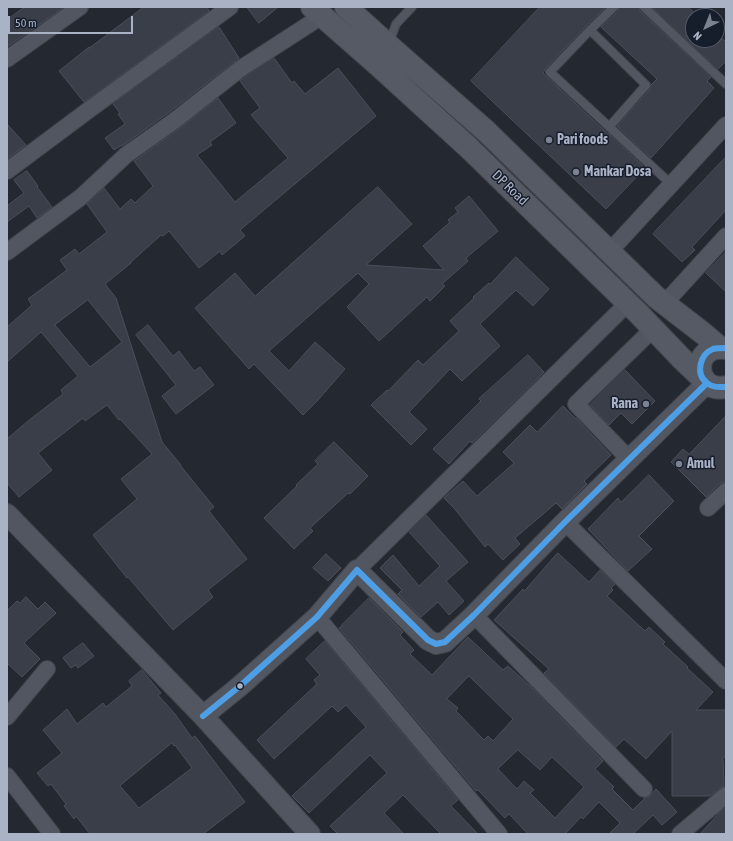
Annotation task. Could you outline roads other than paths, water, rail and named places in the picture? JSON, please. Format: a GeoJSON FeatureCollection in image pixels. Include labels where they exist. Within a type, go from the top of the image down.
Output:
{"type":"FeatureCollection","features":[{"type":"Feature","properties":{"kind":"main road","name":"DP Road"},"geometry":{"type":"LineString","coordinates":[[346,7],[486,131],[656,297],[722,348]]}},
{"type":"Feature","properties":{"kind":"main road","name":"DP Road"},"geometry":{"type":"LineString","coordinates":[[317,12],[470,148],[628,303],[682,359],[711,382]]}},
{"type":"Feature","properties":{"kind":"main road"},"geometry":{"type":"LineString","coordinates":[[711,382],[699,369],[700,362],[705,354],[710,350],[722,348]]}},
{"type":"Feature","properties":{"kind":"street"},"geometry":{"type":"LineString","coordinates":[[7,59],[80,7]]}},
{"type":"Feature","properties":{"kind":"street"},"geometry":{"type":"LineString","coordinates":[[7,171],[230,7]]}},
{"type":"Feature","properties":{"kind":"street"},"geometry":{"type":"LineString","coordinates":[[7,252],[81,197],[126,155],[317,12]]}},
{"type":"Feature","properties":{"kind":"street"},"geometry":{"type":"LineString","coordinates":[[609,252],[726,125]]}},
{"type":"Feature","properties":{"kind":"street"},"geometry":{"type":"LineString","coordinates":[[664,304],[726,236]]}},
{"type":"Feature","properties":{"kind":"street"},"geometry":{"type":"LineString","coordinates":[[203,716],[240,686],[317,617],[357,570],[628,303]]}},
{"type":"Feature","properties":{"kind":"street"},"geometry":{"type":"LineString","coordinates":[[630,459],[576,404],[653,329]]}},
{"type":"Feature","properties":{"kind":"street"},"geometry":{"type":"LineString","coordinates":[[357,570],[428,640],[436,644],[445,642],[474,615],[565,522],[711,382]]}},
{"type":"Feature","properties":{"kind":"street"},"geometry":{"type":"LineString","coordinates":[[708,508],[726,491]]}},
{"type":"Feature","properties":{"kind":"street"},"geometry":{"type":"LineString","coordinates":[[7,514],[203,716],[310,834]]}},
{"type":"Feature","properties":{"kind":"street"},"geometry":{"type":"LineString","coordinates":[[565,522],[726,681]]}},
{"type":"Feature","properties":{"kind":"street"},"geometry":{"type":"LineString","coordinates":[[474,615],[644,789]]}},
{"type":"Feature","properties":{"kind":"street"},"geometry":{"type":"LineString","coordinates":[[317,617],[499,834]]}},
{"type":"Feature","properties":{"kind":"street"},"geometry":{"type":"LineString","coordinates":[[7,716],[47,670]]}},
{"type":"Feature","properties":{"kind":"street"},"geometry":{"type":"LineString","coordinates":[[7,776],[52,834]]}},
{"type":"Feature","properties":{"kind":"street"},"geometry":{"type":"LineString","coordinates":[[680,834],[726,795]]}},
{"type":"Feature","properties":{"kind":"lane"},"geometry":{"type":"LineString","coordinates":[[388,45],[396,24],[412,7]]}},
{"type":"Feature","properties":{"kind":"lane"},"geometry":{"type":"LineString","coordinates":[[614,7],[550,72],[671,184]]}},
{"type":"Feature","properties":{"kind":"lane"},"geometry":{"type":"LineString","coordinates":[[644,7],[726,84]]}},
{"type":"Feature","properties":{"kind":"lane"},"geometry":{"type":"LineString","coordinates":[[590,30],[646,85],[609,127]]}},
{"type":"Feature","properties":{"kind":"place","name":"Pari foods"},"geometry":{"type":"Point","coordinates":[549,140]}},
{"type":"Feature","properties":{"kind":"place","name":"Mankar Dosa"},"geometry":{"type":"Point","coordinates":[576,172]}},
{"type":"Feature","properties":{"kind":"place","name":"Rana"},"geometry":{"type":"Point","coordinates":[646,404]}},
{"type":"Feature","properties":{"kind":"place","name":"Amul"},"geometry":{"type":"Point","coordinates":[679,464]}}]}
